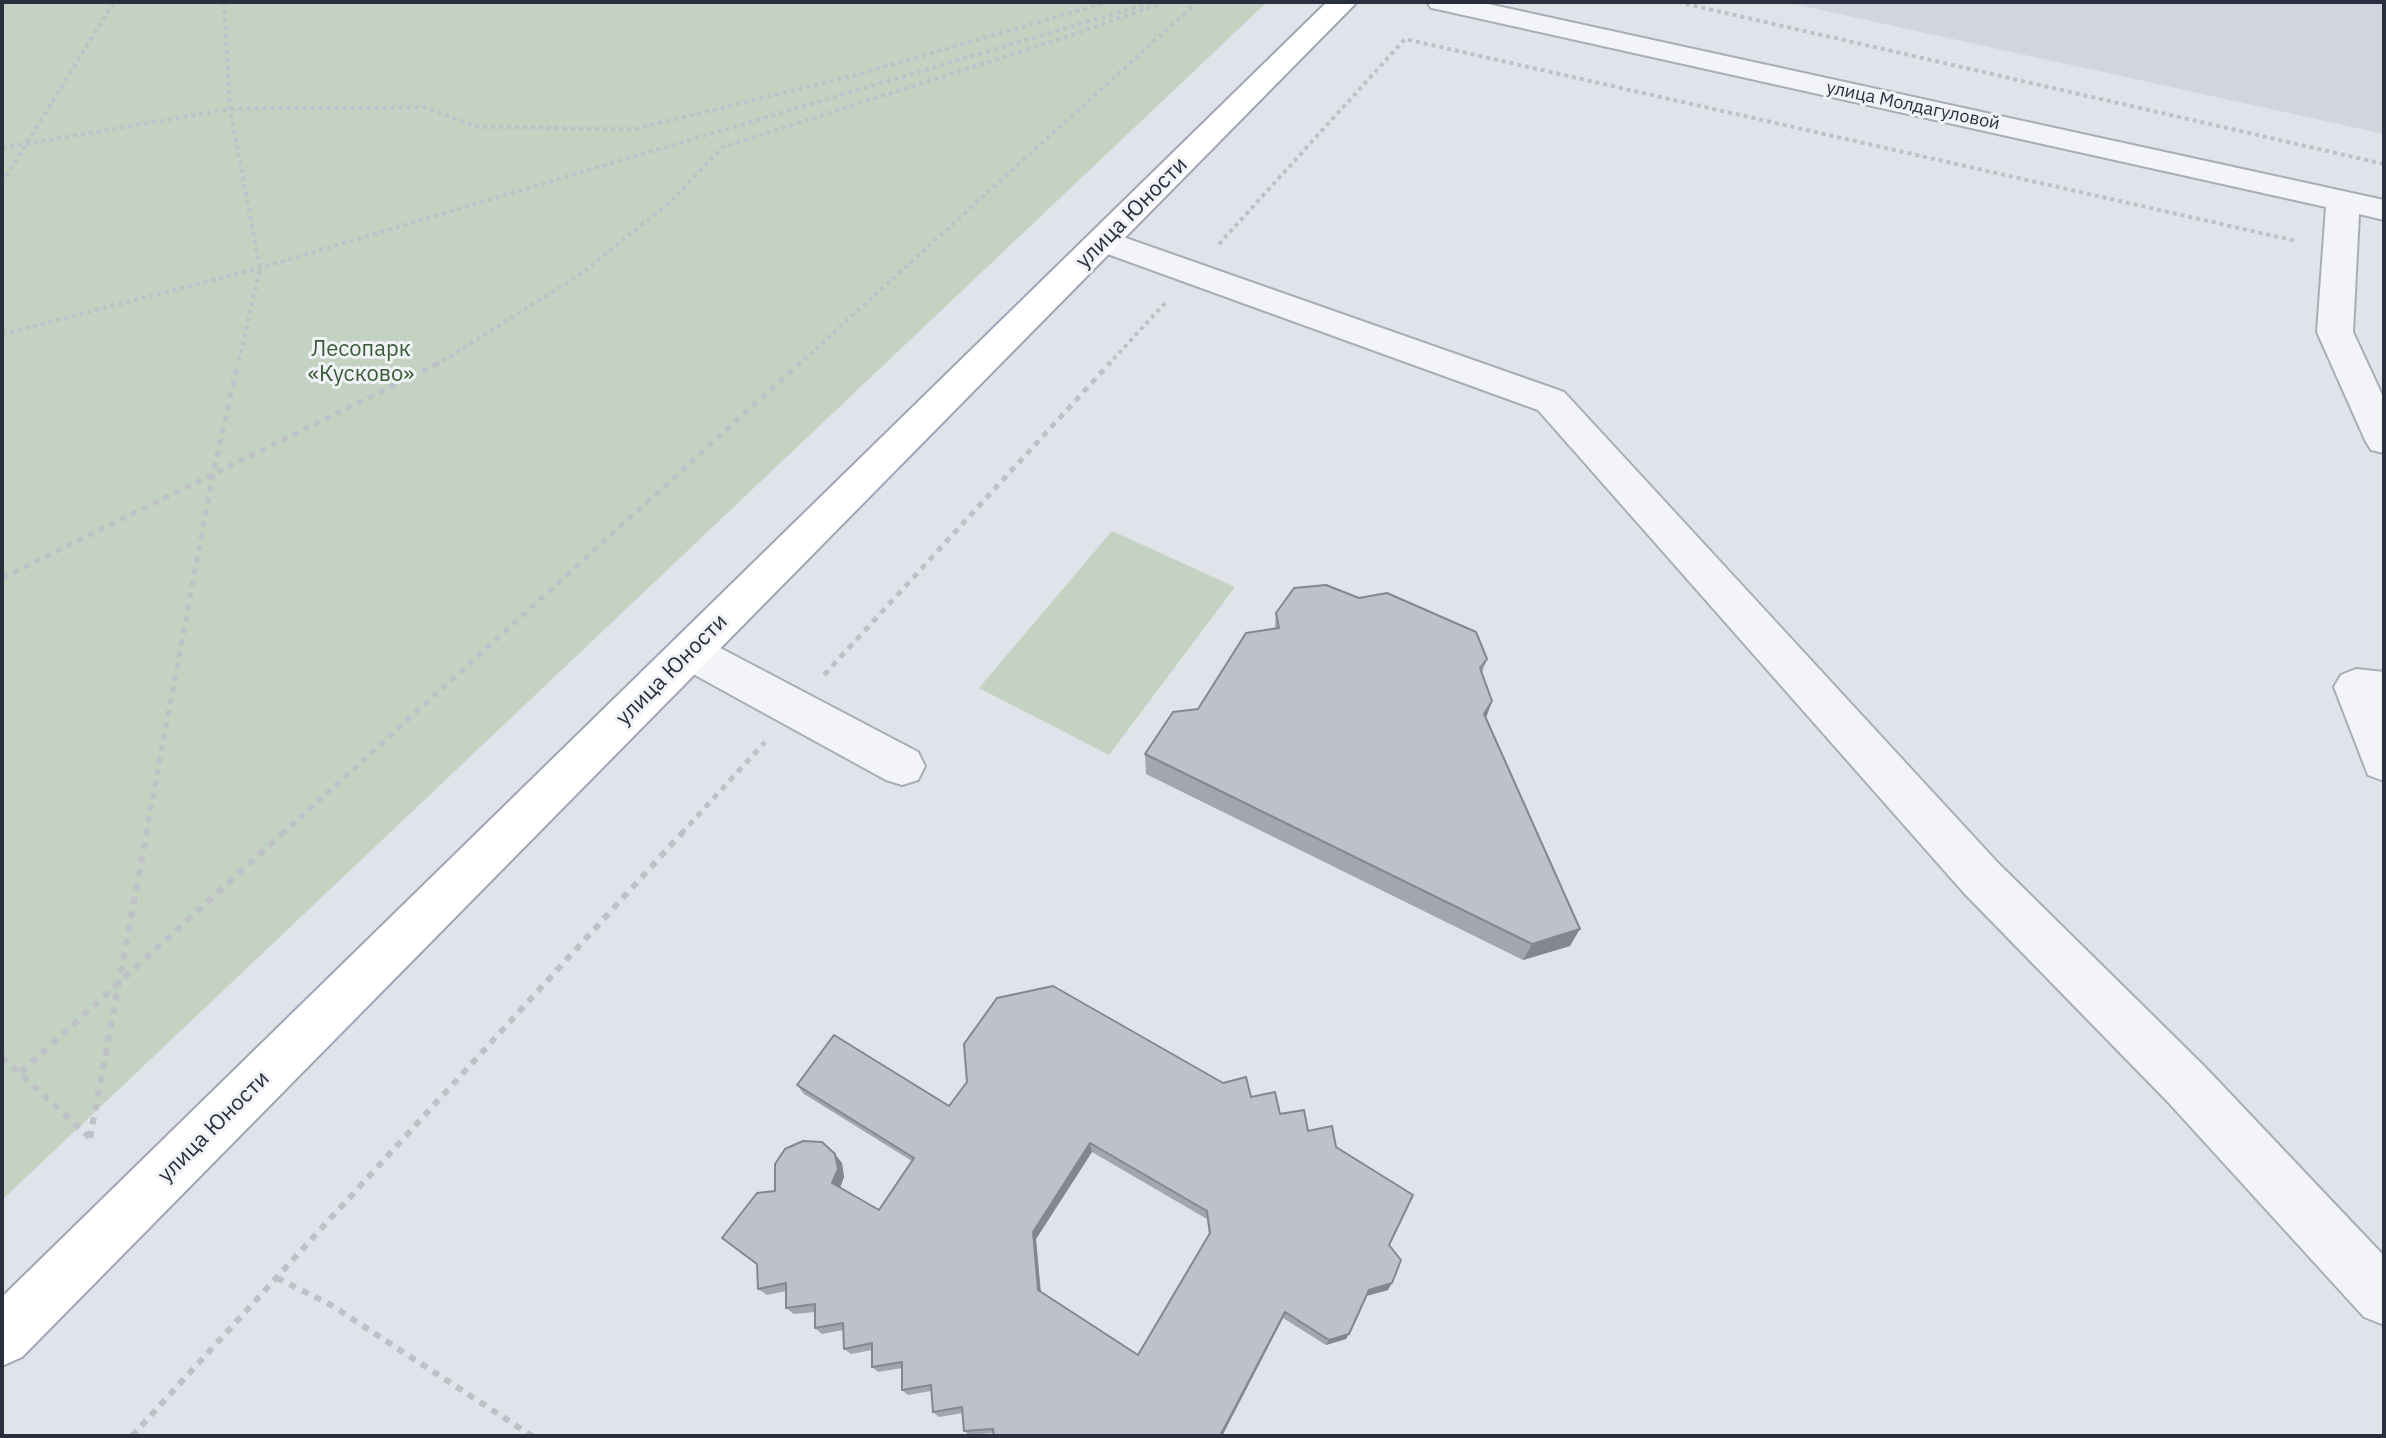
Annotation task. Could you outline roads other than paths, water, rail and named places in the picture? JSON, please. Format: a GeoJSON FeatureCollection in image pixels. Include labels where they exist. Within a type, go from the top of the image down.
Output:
{"type":"FeatureCollection","features":[{"type":"Feature","properties":{"kind":"main road","name":"улица Юности"},"geometry":{"type":"LineString","coordinates":[[2,1337],[1343,2]]}},
{"type":"Feature","properties":{"kind":"street","name":"улица Молдагуловой"},"geometry":{"type":"LineString","coordinates":[[1441,2],[2384,210]]}},
{"type":"Feature","properties":{"kind":"street"},"geometry":{"type":"LineString","coordinates":[[2343,201],[2335,332],[2384,440]]}},
{"type":"Feature","properties":{"kind":"street"},"geometry":{"type":"LineString","coordinates":[[1103,241],[1551,401],[1981,878],[2186,1084],[2384,1297]]}},
{"type":"Feature","properties":{"kind":"street"},"geometry":{"type":"LineString","coordinates":[[690,652],[902,766]]}},
{"type":"Feature","properties":{"kind":"street"},"geometry":{"type":"LineString","coordinates":[[2384,690],[2356,687],[2384,762]]}},
{"type":"Feature","properties":{"kind":"park label","name":"Лесопарк «Кусково»"},"geometry":{"type":"Point","coordinates":[361,362]}}]}
